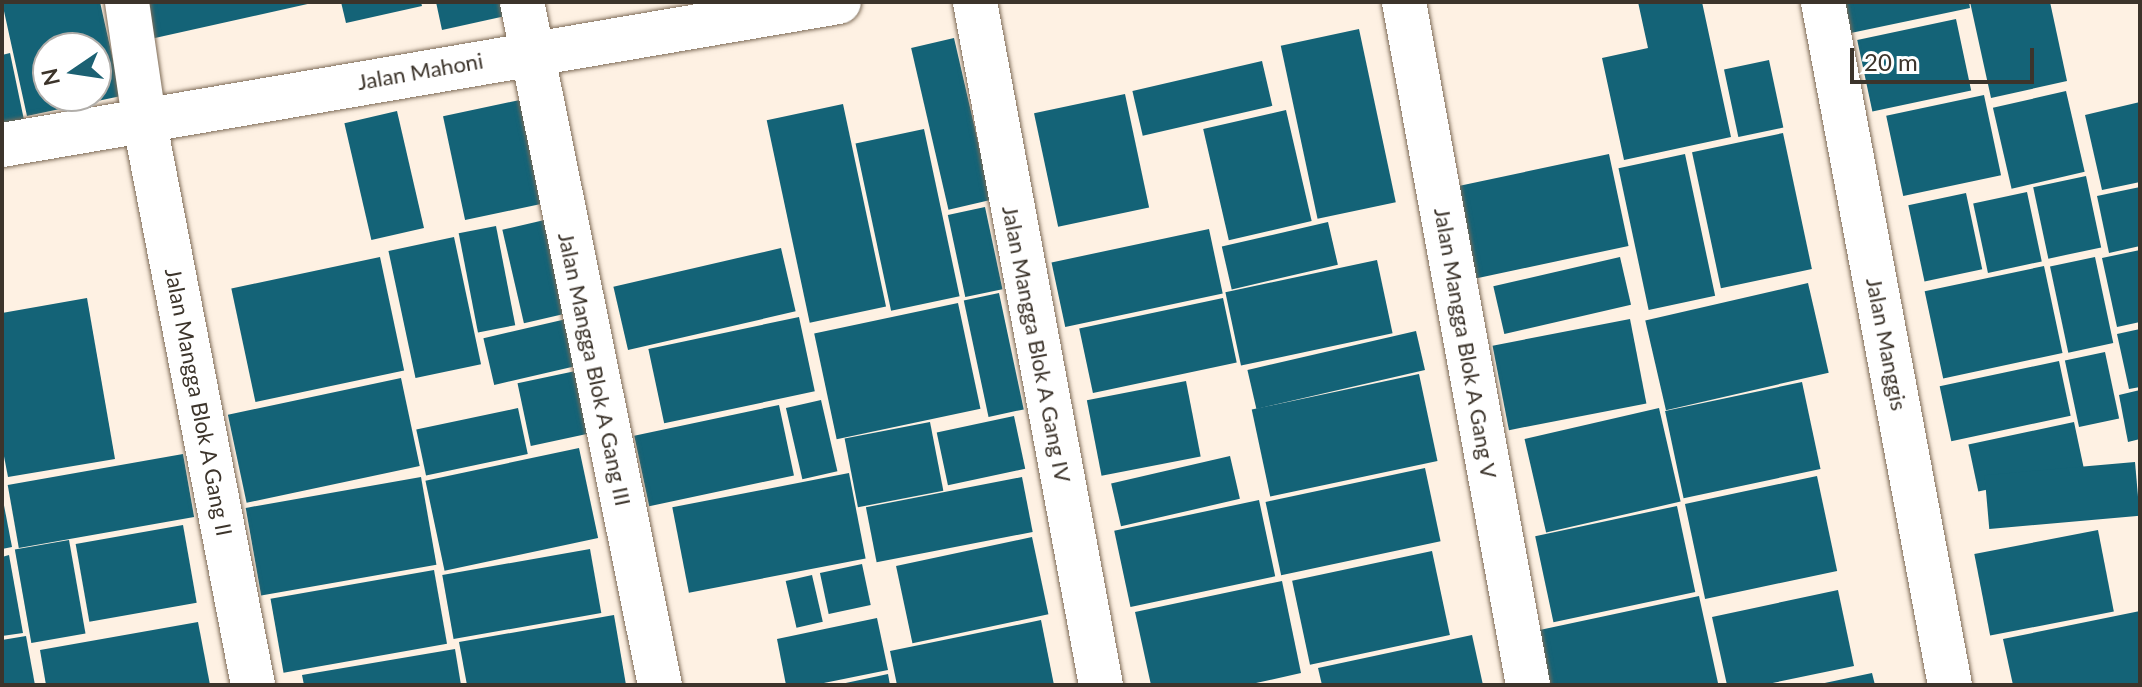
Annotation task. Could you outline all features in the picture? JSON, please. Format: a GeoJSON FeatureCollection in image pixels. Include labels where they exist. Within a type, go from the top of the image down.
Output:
{"type":"FeatureCollection","features":[{"type":"Feature","properties":{"kind":"street","name":"Jalan Mangga Blok A Gang II"},"geometry":{"type":"LineString","coordinates":[[127,2],[144,119],[253,685]]}},
{"type":"Feature","properties":{"kind":"street","name":"Jalan Mangga Blok A Gang III"},"geometry":{"type":"LineString","coordinates":[[522,2],[660,685]]}},
{"type":"Feature","properties":{"kind":"street","name":"Jalan Mahoni"},"geometry":{"type":"LineString","coordinates":[[2,145],[530,52],[839,2]]}},
{"type":"Feature","properties":{"kind":"street","name":"Jalan Mangga Blok A Gang IV"},"geometry":{"type":"LineString","coordinates":[[975,2],[1101,685]]}},
{"type":"Feature","properties":{"kind":"street","name":"Jalan Mangga Blok A Gang V"},"geometry":{"type":"LineString","coordinates":[[1404,2],[1528,685]]}},
{"type":"Feature","properties":{"kind":"street","name":"Jalan Manggis"},"geometry":{"type":"LineString","coordinates":[[1823,2],[1950,685]]}},
{"type":"Feature","properties":{"kind":"building"},"geometry":{"type":"Polygon","coordinates":[[[2,2],[100,2],[107,32],[32,32],[32,112],[46,112],[27,116],[2,2]]]}},
{"type":"Feature","properties":{"kind":"building"},"geometry":{"type":"Polygon","coordinates":[[[138,2],[312,2],[312,3],[146,40],[138,2]]]}},
{"type":"Feature","properties":{"kind":"building"},"geometry":{"type":"Polygon","coordinates":[[[341,2],[421,2],[422,6],[346,23],[341,2]]]}},
{"type":"Feature","properties":{"kind":"building"},"geometry":{"type":"Polygon","coordinates":[[[436,2],[513,2],[515,14],[442,30],[436,2]]]}},
{"type":"Feature","properties":{"kind":"building"},"geometry":{"type":"Polygon","coordinates":[[[1638,2],[1702,2],[1731,137],[1624,160],[1602,58],[1648,48],[1638,2]]]}},
{"type":"Feature","properties":{"kind":"building"},"geometry":{"type":"Polygon","coordinates":[[[1839,2],[1969,2],[1970,8],[1846,34],[1839,2]]]}},
{"type":"Feature","properties":{"kind":"building"},"geometry":{"type":"Polygon","coordinates":[[[1970,2],[2050,2],[2067,81],[1991,98],[1970,2]]]}},
{"type":"Feature","properties":{"kind":"building"},"geometry":{"type":"Polygon","coordinates":[[[1956,19],[1971,90],[1872,111],[1857,40],[1956,19]]]}},
{"type":"Feature","properties":{"kind":"building"},"geometry":{"type":"Polygon","coordinates":[[[1359,29],[1396,202],[1318,219],[1281,46],[1359,29]]]}},
{"type":"Feature","properties":{"kind":"building"},"geometry":{"type":"Polygon","coordinates":[[[954,38],[991,200],[948,210],[911,48],[954,38]]]}},
{"type":"Feature","properties":{"kind":"building"},"geometry":{"type":"Polygon","coordinates":[[[10,53],[24,120],[2,125],[2,55],[10,53]]]}},
{"type":"Feature","properties":{"kind":"building"},"geometry":{"type":"Polygon","coordinates":[[[112,56],[121,96],[112,98],[112,56]]]}},
{"type":"Feature","properties":{"kind":"building"},"geometry":{"type":"Polygon","coordinates":[[[1769,60],[1783,127],[1738,137],[1724,70],[1769,60]]]}},
{"type":"Feature","properties":{"kind":"building"},"geometry":{"type":"Polygon","coordinates":[[[1262,61],[1272,106],[1143,136],[1132,91],[1262,61]]]}},
{"type":"Feature","properties":{"kind":"building"},"geometry":{"type":"Polygon","coordinates":[[[2066,91],[2085,172],[2012,189],[1993,108],[2066,91]]]}},
{"type":"Feature","properties":{"kind":"building"},"geometry":{"type":"Polygon","coordinates":[[[1125,94],[1149,207],[1058,227],[1034,113],[1125,94]]]}},
{"type":"Feature","properties":{"kind":"building"},"geometry":{"type":"Polygon","coordinates":[[[1984,95],[2001,175],[1903,196],[1886,116],[1984,95]]]}},
{"type":"Feature","properties":{"kind":"building"},"geometry":{"type":"Polygon","coordinates":[[[534,97],[556,201],[465,220],[443,116],[534,97]]]}},
{"type":"Feature","properties":{"kind":"building"},"geometry":{"type":"Polygon","coordinates":[[[2140,102],[2140,182],[2102,190],[2085,115],[2140,102]]]}},
{"type":"Feature","properties":{"kind":"building"},"geometry":{"type":"Polygon","coordinates":[[[843,104],[886,306],[810,323],[767,120],[843,104]]]}},
{"type":"Feature","properties":{"kind":"building"},"geometry":{"type":"Polygon","coordinates":[[[1286,110],[1312,221],[1229,240],[1203,129],[1286,110]]]}},
{"type":"Feature","properties":{"kind":"building"},"geometry":{"type":"Polygon","coordinates":[[[397,111],[424,228],[371,240],[344,123],[397,111]]]}},
{"type":"Feature","properties":{"kind":"building"},"geometry":{"type":"Polygon","coordinates":[[[924,129],[960,296],[891,311],[856,144],[924,129]]]}},
{"type":"Feature","properties":{"kind":"building"},"geometry":{"type":"Polygon","coordinates":[[[1783,133],[1812,269],[1721,288],[1692,152],[1783,133]]]}},
{"type":"Feature","properties":{"kind":"building"},"geometry":{"type":"Polygon","coordinates":[[[1609,154],[1629,246],[1465,281],[1446,189],[1609,154]]]}},
{"type":"Feature","properties":{"kind":"building"},"geometry":{"type":"Polygon","coordinates":[[[1685,154],[1715,296],[1649,310],[1618,168],[1685,154]]]}},
{"type":"Feature","properties":{"kind":"building"},"geometry":{"type":"Polygon","coordinates":[[[2086,176],[2101,247],[2048,259],[2033,187],[2086,176]]]}},
{"type":"Feature","properties":{"kind":"building"},"geometry":{"type":"Polygon","coordinates":[[[2140,187],[2140,246],[2109,253],[2097,196],[2140,187]]]}},
{"type":"Feature","properties":{"kind":"building"},"geometry":{"type":"Polygon","coordinates":[[[2027,192],[2042,261],[1988,273],[1973,203],[2027,192]]]}},
{"type":"Feature","properties":{"kind":"building"},"geometry":{"type":"Polygon","coordinates":[[[1966,193],[1982,269],[1925,282],[1908,205],[1966,193]]]}},
{"type":"Feature","properties":{"kind":"building"},"geometry":{"type":"Polygon","coordinates":[[[985,207],[1002,289],[965,297],[948,215],[985,207]]]}},
{"type":"Feature","properties":{"kind":"building"},"geometry":{"type":"Polygon","coordinates":[[[553,218],[575,312],[524,323],[502,230],[553,218]]]}},
{"type":"Feature","properties":{"kind":"building"},"geometry":{"type":"Polygon","coordinates":[[[1328,222],[1338,265],[1232,289],[1222,247],[1328,222]]]}},
{"type":"Feature","properties":{"kind":"building"},"geometry":{"type":"Polygon","coordinates":[[[496,226],[515,325],[478,332],[459,233],[496,226]]]}},
{"type":"Feature","properties":{"kind":"building"},"geometry":{"type":"Polygon","coordinates":[[[1209,229],[1223,294],[1065,327],[1052,262],[1209,229]]]}},
{"type":"Feature","properties":{"kind":"building"},"geometry":{"type":"Polygon","coordinates":[[[454,237],[481,364],[415,378],[388,251],[454,237]]]}},
{"type":"Feature","properties":{"kind":"building"},"geometry":{"type":"Polygon","coordinates":[[[781,248],[796,311],[628,350],[613,287],[781,248]]]}},
{"type":"Feature","properties":{"kind":"building"},"geometry":{"type":"Polygon","coordinates":[[[2140,250],[2140,322],[2117,327],[2102,258],[2140,250]]]}},
{"type":"Feature","properties":{"kind":"building"},"geometry":{"type":"Polygon","coordinates":[[[380,257],[404,370],[255,402],[231,289],[380,257]]]}},
{"type":"Feature","properties":{"kind":"building"},"geometry":{"type":"Polygon","coordinates":[[[1620,257],[1631,305],[1504,334],[1493,286],[1620,257]]]}},
{"type":"Feature","properties":{"kind":"building"},"geometry":{"type":"Polygon","coordinates":[[[2095,257],[2113,343],[2068,353],[2050,267],[2095,257]]]}},
{"type":"Feature","properties":{"kind":"building"},"geometry":{"type":"Polygon","coordinates":[[[1377,260],[1393,333],[1241,366],[1225,292],[1377,260]]]}},
{"type":"Feature","properties":{"kind":"building"},"geometry":{"type":"Polygon","coordinates":[[[2044,266],[2063,353],[1943,378],[1925,291],[2044,266]]]}},
{"type":"Feature","properties":{"kind":"building"},"geometry":{"type":"Polygon","coordinates":[[[1808,283],[1829,373],[1666,410],[1645,321],[1808,283]]]}},
{"type":"Feature","properties":{"kind":"building"},"geometry":{"type":"Polygon","coordinates":[[[999,293],[1024,409],[989,417],[964,300],[999,293]]]}},
{"type":"Feature","properties":{"kind":"building"},"geometry":{"type":"Polygon","coordinates":[[[87,298],[115,459],[8,477],[2,446],[2,313],[87,298]]]}},
{"type":"Feature","properties":{"kind":"building"},"geometry":{"type":"Polygon","coordinates":[[[1223,298],[1237,363],[1093,393],[1079,329],[1223,298]]]}},
{"type":"Feature","properties":{"kind":"building"},"geometry":{"type":"Polygon","coordinates":[[[958,303],[980,409],[837,439],[814,334],[958,303]]]}},
{"type":"Feature","properties":{"kind":"building"},"geometry":{"type":"Polygon","coordinates":[[[575,317],[586,364],[494,385],[483,338],[575,317]]]}},
{"type":"Feature","properties":{"kind":"building"},"geometry":{"type":"Polygon","coordinates":[[[799,317],[815,391],[664,423],[648,349],[799,317]]]}},
{"type":"Feature","properties":{"kind":"building"},"geometry":{"type":"Polygon","coordinates":[[[1630,319],[1646,403],[1509,430],[1493,346],[1630,319]]]}},
{"type":"Feature","properties":{"kind":"building"},"geometry":{"type":"Polygon","coordinates":[[[2140,329],[2140,387],[2129,389],[2117,334],[2140,329]]]}},
{"type":"Feature","properties":{"kind":"building"},"geometry":{"type":"Polygon","coordinates":[[[1416,331],[1425,370],[1256,409],[1247,370],[1416,331]]]}},
{"type":"Feature","properties":{"kind":"building"},"geometry":{"type":"Polygon","coordinates":[[[2105,352],[2119,419],[2079,427],[2065,361],[2105,352]]]}},
{"type":"Feature","properties":{"kind":"building"},"geometry":{"type":"Polygon","coordinates":[[[2059,361],[2071,416],[1951,441],[1940,386],[2059,361]]]}},
{"type":"Feature","properties":{"kind":"building"},"geometry":{"type":"Polygon","coordinates":[[[585,369],[598,432],[531,446],[518,383],[585,369]]]}},
{"type":"Feature","properties":{"kind":"building"},"geometry":{"type":"Polygon","coordinates":[[[1419,374],[1438,461],[1270,497],[1252,410],[1419,374]]]}},
{"type":"Feature","properties":{"kind":"building"},"geometry":{"type":"Polygon","coordinates":[[[401,378],[420,466],[247,503],[228,415],[401,378]]]}},
{"type":"Feature","properties":{"kind":"building"},"geometry":{"type":"Polygon","coordinates":[[[1186,381],[1201,457],[1102,476],[1087,400],[1186,381]]]}},
{"type":"Feature","properties":{"kind":"building"},"geometry":{"type":"Polygon","coordinates":[[[1802,382],[1821,469],[1684,498],[1665,411],[1802,382]]]}},
{"type":"Feature","properties":{"kind":"building"},"geometry":{"type":"Polygon","coordinates":[[[2140,390],[2140,439],[2128,442],[2119,395],[2140,390]]]}},
{"type":"Feature","properties":{"kind":"building"},"geometry":{"type":"Polygon","coordinates":[[[821,400],[837,471],[802,479],[786,408],[821,400]]]}},
{"type":"Feature","properties":{"kind":"building"},"geometry":{"type":"Polygon","coordinates":[[[779,405],[794,475],[649,506],[634,436],[779,405]]]}},
{"type":"Feature","properties":{"kind":"building"},"geometry":{"type":"Polygon","coordinates":[[[518,408],[528,454],[426,476],[416,430],[518,408]]]}},
{"type":"Feature","properties":{"kind":"building"},"geometry":{"type":"Polygon","coordinates":[[[1659,408],[1681,502],[1546,533],[1525,439],[1659,408]]]}},
{"type":"Feature","properties":{"kind":"building"},"geometry":{"type":"Polygon","coordinates":[[[1014,416],[1025,469],[948,485],[937,432],[1014,416]]]}},
{"type":"Feature","properties":{"kind":"building"},"geometry":{"type":"Polygon","coordinates":[[[930,422],[943,491],[858,507],[845,439],[930,422]]]}},
{"type":"Feature","properties":{"kind":"building"},"geometry":{"type":"Polygon","coordinates":[[[2074,422],[2084,469],[1978,491],[1968,444],[2074,422]]]}},
{"type":"Feature","properties":{"kind":"building"},"geometry":{"type":"Polygon","coordinates":[[[579,448],[598,538],[445,571],[425,481],[579,448]]]}},
{"type":"Feature","properties":{"kind":"building"},"geometry":{"type":"Polygon","coordinates":[[[183,454],[194,517],[19,548],[8,485],[183,454]]]}},
{"type":"Feature","properties":{"kind":"building"},"geometry":{"type":"Polygon","coordinates":[[[1230,456],[1240,499],[1121,526],[1111,483],[1230,456]]]}},
{"type":"Feature","properties":{"kind":"building"},"geometry":{"type":"Polygon","coordinates":[[[2135,462],[2140,516],[1989,529],[1985,475],[2135,462]]]}},
{"type":"Feature","properties":{"kind":"building"},"geometry":{"type":"Polygon","coordinates":[[[1425,468],[1441,541],[1281,575],[1266,502],[1425,468]]]}},
{"type":"Feature","properties":{"kind":"building"},"geometry":{"type":"Polygon","coordinates":[[[849,473],[866,558],[689,593],[672,507],[849,473]]]}},
{"type":"Feature","properties":{"kind":"building"},"geometry":{"type":"Polygon","coordinates":[[[1817,476],[1837,571],[1705,599],[1685,504],[1817,476]]]}},
{"type":"Feature","properties":{"kind":"building"},"geometry":{"type":"Polygon","coordinates":[[[421,477],[436,565],[261,596],[246,508],[421,477]]]}},
{"type":"Feature","properties":{"kind":"building"},"geometry":{"type":"Polygon","coordinates":[[[1022,477],[1033,532],[877,562],[866,507],[1022,477]]]}},
{"type":"Feature","properties":{"kind":"building"},"geometry":{"type":"Polygon","coordinates":[[[2,495],[12,547],[2,549],[2,495]]]}},
{"type":"Feature","properties":{"kind":"building"},"geometry":{"type":"Polygon","coordinates":[[[1259,500],[1275,576],[1130,607],[1114,531],[1259,500]]]}},
{"type":"Feature","properties":{"kind":"building"},"geometry":{"type":"Polygon","coordinates":[[[1677,506],[1695,592],[1553,622],[1535,536],[1677,506]]]}},
{"type":"Feature","properties":{"kind":"building"},"geometry":{"type":"Polygon","coordinates":[[[183,525],[197,603],[89,622],[76,544],[183,525]]]}},
{"type":"Feature","properties":{"kind":"building"},"geometry":{"type":"Polygon","coordinates":[[[2098,530],[2114,611],[1990,636],[1974,554],[2098,530]]]}},
{"type":"Feature","properties":{"kind":"building"},"geometry":{"type":"Polygon","coordinates":[[[1032,537],[1048,614],[912,643],[896,566],[1032,537]]]}},
{"type":"Feature","properties":{"kind":"building"},"geometry":{"type":"Polygon","coordinates":[[[69,540],[85,634],[31,643],[15,550],[69,540]]]}},
{"type":"Feature","properties":{"kind":"building"},"geometry":{"type":"Polygon","coordinates":[[[590,549],[601,613],[454,639],[442,575],[590,549]]]}},
{"type":"Feature","properties":{"kind":"building"},"geometry":{"type":"Polygon","coordinates":[[[1432,551],[1450,635],[1310,665],[1292,581],[1432,551]]]}},
{"type":"Feature","properties":{"kind":"building"},"geometry":{"type":"Polygon","coordinates":[[[9,555],[23,633],[2,636],[2,557],[9,555]]]}},
{"type":"Feature","properties":{"kind":"building"},"geometry":{"type":"Polygon","coordinates":[[[862,564],[871,605],[829,614],[820,573],[862,564]]]}},
{"type":"Feature","properties":{"kind":"building"},"geometry":{"type":"Polygon","coordinates":[[[434,570],[447,644],[284,673],[271,599],[434,570]]]}},
{"type":"Feature","properties":{"kind":"building"},"geometry":{"type":"Polygon","coordinates":[[[812,575],[823,622],[796,628],[786,581],[812,575]]]}},
{"type":"Feature","properties":{"kind":"building"},"geometry":{"type":"Polygon","coordinates":[[[1282,581],[1301,673],[1247,685],[1151,685],[1135,612],[1282,581]]]}},
{"type":"Feature","properties":{"kind":"building"},"geometry":{"type":"Polygon","coordinates":[[[1838,590],[1854,666],[1763,685],[1727,685],[1712,617],[1838,590]]]}},
{"type":"Feature","properties":{"kind":"building"},"geometry":{"type":"Polygon","coordinates":[[[1699,596],[1718,683],[1547,685],[1535,631],[1699,596]]]}},
{"type":"Feature","properties":{"kind":"building"},"geometry":{"type":"Polygon","coordinates":[[[2140,611],[2140,685],[2013,685],[2003,639],[2140,611]]]}},
{"type":"Feature","properties":{"kind":"building"},"geometry":{"type":"Polygon","coordinates":[[[614,615],[626,685],[467,685],[459,642],[614,615]]]}},
{"type":"Feature","properties":{"kind":"building"},"geometry":{"type":"Polygon","coordinates":[[[877,618],[888,670],[814,685],[786,685],[777,639],[877,618]]]}},
{"type":"Feature","properties":{"kind":"building"},"geometry":{"type":"Polygon","coordinates":[[[1041,620],[1054,685],[897,685],[890,651],[1041,620]]]}},
{"type":"Feature","properties":{"kind":"building"},"geometry":{"type":"Polygon","coordinates":[[[198,622],[210,685],[46,685],[40,650],[198,622]]]}},
{"type":"Feature","properties":{"kind":"building"},"geometry":{"type":"Polygon","coordinates":[[[1472,635],[1483,685],[1322,685],[1318,668],[1472,635]]]}},
{"type":"Feature","properties":{"kind":"building"},"geometry":{"type":"Polygon","coordinates":[[[26,636],[35,685],[2,685],[2,640],[26,636]]]}},
{"type":"Feature","properties":{"kind":"building"},"geometry":{"type":"Polygon","coordinates":[[[455,649],[461,685],[304,685],[302,675],[455,649]]]}},
{"type":"Feature","properties":{"kind":"building"},"geometry":{"type":"Polygon","coordinates":[[[1872,673],[1875,685],[1820,685],[1820,684],[1872,673]]]}},
{"type":"Feature","properties":{"kind":"building"},"geometry":{"type":"Polygon","coordinates":[[[888,674],[890,685],[841,685],[841,684],[888,674]]]}}]}
